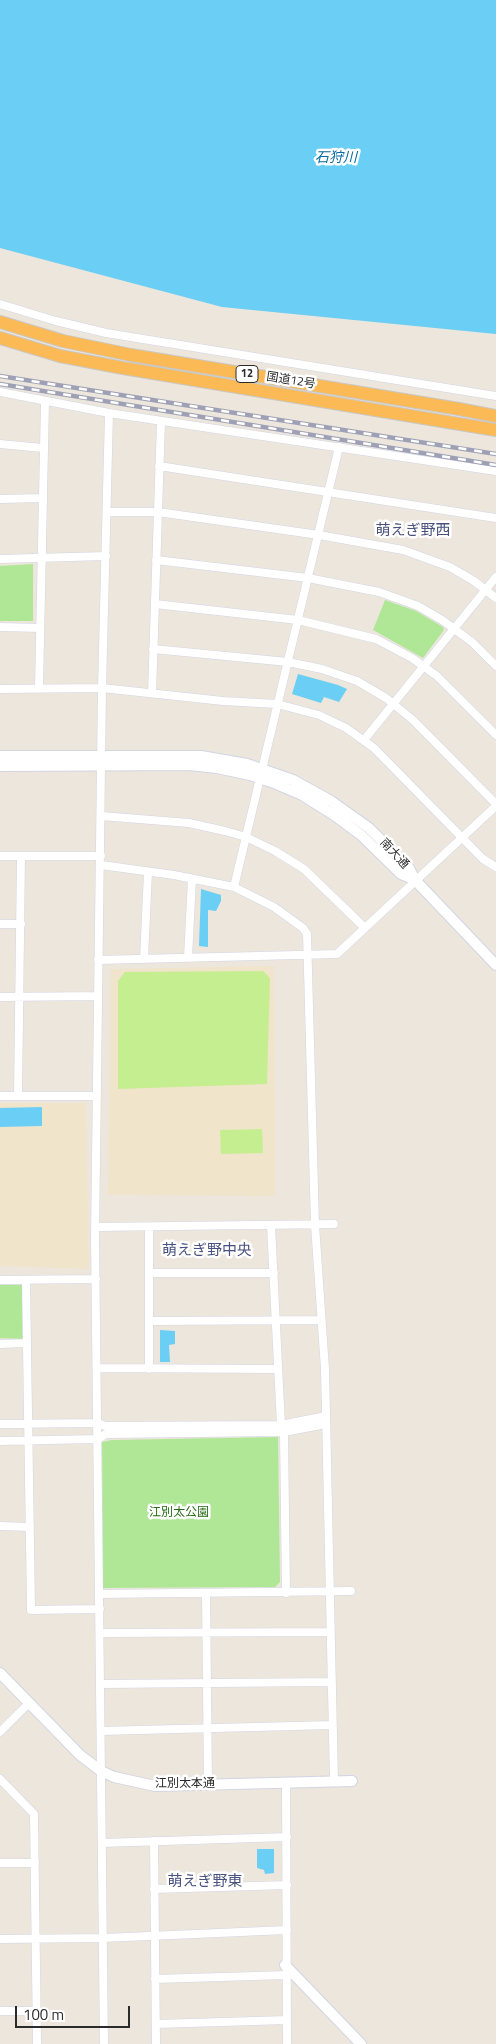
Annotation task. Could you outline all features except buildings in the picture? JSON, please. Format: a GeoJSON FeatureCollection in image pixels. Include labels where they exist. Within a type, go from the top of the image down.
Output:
{"type":"FeatureCollection","features":[{"type":"Feature","properties":{"kind":"highway","name":"国道12号"},"geometry":{"type":"LineString","coordinates":[[0,322],[63,341],[131,355],[459,408],[496,416]]}},
{"type":"Feature","properties":{"kind":"highway","name":"国道12号"},"geometry":{"type":"LineString","coordinates":[[0,338],[60,356],[124,368],[496,430]]}},
{"type":"Feature","properties":{"kind":"street"},"geometry":{"type":"LineString","coordinates":[[0,304],[56,321],[106,333],[496,396]]}},
{"type":"Feature","properties":{"kind":"street"},"geometry":{"type":"LineString","coordinates":[[0,392],[109,413],[496,471]]}},
{"type":"Feature","properties":{"kind":"street"},"geometry":{"type":"LineString","coordinates":[[39,688],[44,401]]}},
{"type":"Feature","properties":{"kind":"street"},"geometry":{"type":"LineString","coordinates":[[104,2044],[96,1227],[102,688],[109,413]]}},
{"type":"Feature","properties":{"kind":"street"},"geometry":{"type":"LineString","coordinates":[[152,693],[160,420]]}},
{"type":"Feature","properties":{"kind":"street"},"geometry":{"type":"LineString","coordinates":[[0,444],[43,448]]}},
{"type":"Feature","properties":{"kind":"street"},"geometry":{"type":"LineString","coordinates":[[234,887],[339,447]]}},
{"type":"Feature","properties":{"kind":"street"},"geometry":{"type":"LineString","coordinates":[[159,466],[496,518]]}},
{"type":"Feature","properties":{"kind":"street"},"geometry":{"type":"LineString","coordinates":[[0,499],[42,498]]}},
{"type":"Feature","properties":{"kind":"street"},"geometry":{"type":"LineString","coordinates":[[107,512],[158,512],[318,534],[414,553],[450,567],[496,598]]}},
{"type":"Feature","properties":{"kind":"street"},"geometry":{"type":"LineString","coordinates":[[0,559],[106,556]]}},
{"type":"Feature","properties":{"kind":"street"},"geometry":{"type":"LineString","coordinates":[[156,560],[308,578],[392,596],[418,606],[454,628],[478,647],[496,666]]}},
{"type":"Feature","properties":{"kind":"street"},"geometry":{"type":"LineString","coordinates":[[364,740],[496,578]]}},
{"type":"Feature","properties":{"kind":"street"},"geometry":{"type":"LineString","coordinates":[[155,604],[298,620],[376,639],[424,666],[453,690],[496,735]]}},
{"type":"Feature","properties":{"kind":"street"},"geometry":{"type":"LineString","coordinates":[[0,627],[40,628]]}},
{"type":"Feature","properties":{"kind":"street"},"geometry":{"type":"LineString","coordinates":[[98,960],[337,954],[496,805],[419,726],[394,704],[368,686],[346,677],[288,662],[153,649]]}},
{"type":"Feature","properties":{"kind":"street"},"geometry":{"type":"LineString","coordinates":[[0,689],[102,688],[223,701],[277,704],[326,717],[364,740],[381,754],[483,859],[496,867]]}},
{"type":"Feature","properties":{"kind":"street","name":"南大通"},"geometry":{"type":"LineString","coordinates":[[0,756],[102,761]]}},
{"type":"Feature","properties":{"kind":"street","name":"南大通"},"geometry":{"type":"LineString","coordinates":[[0,766],[201,756],[232,761],[260,773],[310,789],[348,811],[375,834],[409,868],[415,880],[496,965]]}},
{"type":"Feature","properties":{"kind":"street"},"geometry":{"type":"LineString","coordinates":[[101,816],[189,823],[246,837],[283,855],[304,869],[365,928]]}},
{"type":"Feature","properties":{"kind":"street"},"geometry":{"type":"LineString","coordinates":[[0,856],[101,856]]}},
{"type":"Feature","properties":{"kind":"street"},"geometry":{"type":"LineString","coordinates":[[18,1096],[21,856]]}},
{"type":"Feature","properties":{"kind":"street"},"geometry":{"type":"LineString","coordinates":[[101,865],[234,887],[268,904],[303,928],[307,934],[315,1225],[326,1420],[334,1781]]}},
{"type":"Feature","properties":{"kind":"street"},"geometry":{"type":"LineString","coordinates":[[144,959],[148,872]]}},
{"type":"Feature","properties":{"kind":"street"},"geometry":{"type":"LineString","coordinates":[[188,958],[192,879]]}},
{"type":"Feature","properties":{"kind":"street"},"geometry":{"type":"LineString","coordinates":[[0,924],[21,924]]}},
{"type":"Feature","properties":{"kind":"street"},"geometry":{"type":"LineString","coordinates":[[0,997],[98,996]]}},
{"type":"Feature","properties":{"kind":"street"},"geometry":{"type":"LineString","coordinates":[[0,1096],[97,1096]]}},
{"type":"Feature","properties":{"kind":"street"},"geometry":{"type":"LineString","coordinates":[[96,1227],[334,1224]]}},
{"type":"Feature","properties":{"kind":"street"},"geometry":{"type":"LineString","coordinates":[[148,1369],[149,1226]]}},
{"type":"Feature","properties":{"kind":"street"},"geometry":{"type":"LineString","coordinates":[[271,1226],[282,1429],[286,1593]]}},
{"type":"Feature","properties":{"kind":"street"},"geometry":{"type":"LineString","coordinates":[[149,1273],[274,1273]]}},
{"type":"Feature","properties":{"kind":"street"},"geometry":{"type":"LineString","coordinates":[[0,1280],[96,1279]]}},
{"type":"Feature","properties":{"kind":"street"},"geometry":{"type":"LineString","coordinates":[[26,1280],[31,1610],[100,1609]]}},
{"type":"Feature","properties":{"kind":"street"},"geometry":{"type":"LineString","coordinates":[[149,1321],[321,1320]]}},
{"type":"Feature","properties":{"kind":"street"},"geometry":{"type":"LineString","coordinates":[[0,1344],[27,1344]]}},
{"type":"Feature","properties":{"kind":"street"},"geometry":{"type":"LineString","coordinates":[[97,1368],[278,1369]]}},
{"type":"Feature","properties":{"kind":"street"},"geometry":{"type":"LineString","coordinates":[[0,1441],[98,1439],[106,1434],[282,1429],[326,1420]]}},
{"type":"Feature","properties":{"kind":"street"},"geometry":{"type":"LineString","coordinates":[[0,1424],[98,1424],[105,1426],[282,1429]]}},
{"type":"Feature","properties":{"kind":"street"},"geometry":{"type":"LineString","coordinates":[[0,1526],[30,1527]]}},
{"type":"Feature","properties":{"kind":"street"},"geometry":{"type":"LineString","coordinates":[[99,1594],[351,1591]]}},
{"type":"Feature","properties":{"kind":"street"},"geometry":{"type":"LineString","coordinates":[[206,1593],[208,1784]]}},
{"type":"Feature","properties":{"kind":"street"},"geometry":{"type":"LineString","coordinates":[[100,1633],[330,1632]]}},
{"type":"Feature","properties":{"kind":"street","name":"江別太本通"},"geometry":{"type":"LineString","coordinates":[[0,1673],[80,1755],[101,1771],[114,1777],[155,1786],[352,1781]]}},
{"type":"Feature","properties":{"kind":"street"},"geometry":{"type":"LineString","coordinates":[[100,1684],[332,1682]]}},
{"type":"Feature","properties":{"kind":"street"},"geometry":{"type":"LineString","coordinates":[[0,1732],[29,1703]]}},
{"type":"Feature","properties":{"kind":"street"},"geometry":{"type":"LineString","coordinates":[[101,1731],[332,1726]]}},
{"type":"Feature","properties":{"kind":"street"},"geometry":{"type":"LineString","coordinates":[[0,1779],[34,1814],[37,2044]]}},
{"type":"Feature","properties":{"kind":"street"},"geometry":{"type":"LineString","coordinates":[[286,1782],[287,2044]]}},
{"type":"Feature","properties":{"kind":"street"},"geometry":{"type":"LineString","coordinates":[[102,1843],[286,1837]]}},
{"type":"Feature","properties":{"kind":"street"},"geometry":{"type":"LineString","coordinates":[[154,1841],[156,2044]]}},
{"type":"Feature","properties":{"kind":"street"},"geometry":{"type":"LineString","coordinates":[[0,1863],[35,1863]]}},
{"type":"Feature","properties":{"kind":"street"},"geometry":{"type":"LineString","coordinates":[[154,1889],[286,1885]]}},
{"type":"Feature","properties":{"kind":"street"},"geometry":{"type":"LineString","coordinates":[[0,1939],[103,1938],[287,1930]]}},
{"type":"Feature","properties":{"kind":"street"},"geometry":{"type":"LineString","coordinates":[[155,1979],[286,1970],[361,2044]]}},
{"type":"Feature","properties":{"kind":"street"},"geometry":{"type":"LineString","coordinates":[[0,2011],[37,2011]]}},
{"type":"Feature","properties":{"kind":"street"},"geometry":{"type":"LineString","coordinates":[[156,2024],[287,2020]]}},
{"type":"Feature","properties":{"kind":"shaded area"},"geometry":{"type":"Polygon","coordinates":[[[274,966],[275,1196],[108,1195],[111,969],[274,966]]]}},
{"type":"Feature","properties":{"kind":"shaded area"},"geometry":{"type":"Polygon","coordinates":[[[0,1103],[85,1103],[89,1269],[0,1266],[0,1103]]]}},
{"type":"Feature","properties":{"kind":"green space"},"geometry":{"type":"Polygon","coordinates":[[[33,564],[33,621],[0,621],[0,566],[33,564]]]}},
{"type":"Feature","properties":{"kind":"green space"},"geometry":{"type":"Polygon","coordinates":[[[385,600],[416,611],[443,627],[444,630],[423,658],[373,630],[385,600]]]}},
{"type":"Feature","properties":{"kind":"green space"},"geometry":{"type":"Polygon","coordinates":[[[263,971],[270,978],[267,1084],[118,1089],[118,981],[125,972],[263,971]]]}},
{"type":"Feature","properties":{"kind":"green space"},"geometry":{"type":"Polygon","coordinates":[[[262,1129],[263,1153],[221,1154],[220,1130],[262,1129]]]}},
{"type":"Feature","properties":{"kind":"green space"},"geometry":{"type":"Polygon","coordinates":[[[0,1285],[23,1285],[23,1339],[0,1338],[0,1285]]]}},
{"type":"Feature","properties":{"kind":"green space","name":"江別太公園"},"geometry":{"type":"Polygon","coordinates":[[[278,1437],[280,1582],[275,1587],[103,1588],[102,1442],[112,1440],[278,1437]]]}},
{"type":"Feature","properties":{"kind":"water","name":"石狩川"},"geometry":{"type":"Polygon","coordinates":[[[0,0],[496,0],[496,334],[222,307],[0,248],[0,0]]]}},
{"type":"Feature","properties":{"kind":"water"},"geometry":{"type":"Polygon","coordinates":[[[298,674],[347,689],[339,702],[324,697],[321,703],[292,694],[298,674]]]}},
{"type":"Feature","properties":{"kind":"water"},"geometry":{"type":"Polygon","coordinates":[[[201,889],[221,895],[221,901],[216,911],[208,910],[208,947],[199,946],[201,889]]]}},
{"type":"Feature","properties":{"kind":"water"},"geometry":{"type":"Polygon","coordinates":[[[42,1107],[42,1126],[0,1127],[0,1108],[42,1107]]]}},
{"type":"Feature","properties":{"kind":"water"},"geometry":{"type":"Polygon","coordinates":[[[160,1330],[175,1331],[175,1344],[169,1345],[170,1362],[160,1362],[160,1330]]]}},
{"type":"Feature","properties":{"kind":"water"},"geometry":{"type":"Polygon","coordinates":[[[257,1849],[274,1849],[274,1873],[265,1874],[264,1870],[257,1868],[257,1849]]]}},
{"type":"Feature","properties":{"kind":"railway"},"geometry":{"type":"LineString","coordinates":[[0,376],[496,454]]}},
{"type":"Feature","properties":{"kind":"railway"},"geometry":{"type":"LineString","coordinates":[[0,384],[496,465]]}},
{"type":"Feature","properties":{"kind":"district","name":"萌えぎ野西"},"geometry":{"type":"Point","coordinates":[413,531]}},
{"type":"Feature","properties":{"kind":"district","name":"萌えぎ野中央"},"geometry":{"type":"Point","coordinates":[207,1251]}},
{"type":"Feature","properties":{"kind":"district","name":"萌えぎ野東"},"geometry":{"type":"Point","coordinates":[205,1882]}}]}
